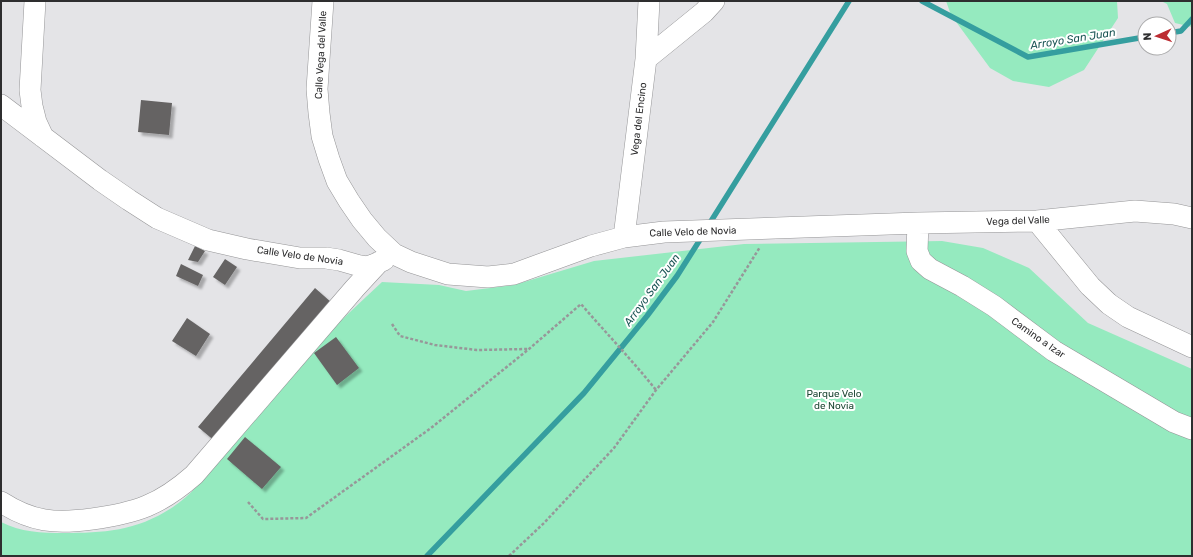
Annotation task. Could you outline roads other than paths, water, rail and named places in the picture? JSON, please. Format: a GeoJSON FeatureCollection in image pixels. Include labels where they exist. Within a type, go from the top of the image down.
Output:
{"type":"FeatureCollection","features":[{"type":"Feature","properties":{"kind":"street"},"geometry":{"type":"LineString","coordinates":[[35,1],[30,90],[36,122],[43,136]]}},
{"type":"Feature","properties":{"kind":"street","name":"Calle Vega del Valle"},"geometry":{"type":"LineString","coordinates":[[324,1],[317,89],[322,136],[337,180],[348,201],[377,238],[387,258]]}},
{"type":"Feature","properties":{"kind":"street","name":"Vega del Encino"},"geometry":{"type":"LineString","coordinates":[[624,237],[646,59],[649,1]]}},
{"type":"Feature","properties":{"kind":"street"},"geometry":{"type":"LineString","coordinates":[[646,59],[704,12],[714,1]]}},
{"type":"Feature","properties":{"kind":"street","name":"Calle Velo de Novia"},"geometry":{"type":"LineString","coordinates":[[1,105],[100,180],[157,218],[208,240],[247,249],[300,258],[326,258],[367,267],[387,258],[411,262],[448,274],[488,277],[514,274],[591,246],[624,237],[664,232],[842,226]]}},
{"type":"Feature","properties":{"kind":"street","name":"Vega del Valle"},"geometry":{"type":"LineString","coordinates":[[842,226],[1037,221],[1135,212],[1174,214],[1192,218]]}},
{"type":"Feature","properties":{"kind":"street"},"geometry":{"type":"LineString","coordinates":[[1037,221],[1090,286],[1109,304],[1128,317],[1192,347]]}},
{"type":"Feature","properties":{"kind":"street","name":"Camino a Izar"},"geometry":{"type":"LineString","coordinates":[[918,223],[917,252],[921,261],[930,269],[962,286],[994,306],[1054,351],[1174,422],[1192,429]]}},
{"type":"Feature","properties":{"kind":"street"},"geometry":{"type":"LineString","coordinates":[[1,502],[30,517],[54,521],[81,520],[119,515],[137,510],[155,503],[169,495],[194,475],[355,288],[387,258]]}},
{"type":"Feature","properties":{"kind":"waterway","name":"Arroyo San Juan"},"geometry":{"type":"LineString","coordinates":[[708,226],[849,1]]}},
{"type":"Feature","properties":{"kind":"waterway","name":"Arroyo San Juan"},"geometry":{"type":"LineString","coordinates":[[922,1],[1028,57],[1137,38]]}},
{"type":"Feature","properties":{"kind":"waterway","name":"Arroyo San Juan"},"geometry":{"type":"LineString","coordinates":[[1177,32],[1181,31],[1192,19]]}},
{"type":"Feature","properties":{"kind":"waterway","name":"Arroyo San Juan"},"geometry":{"type":"LineString","coordinates":[[427,556],[584,393],[647,316],[677,276],[703,235]]}},
{"type":"Feature","properties":{"kind":"park label","name":"Parque Velo de Novia"},"geometry":{"type":"Point","coordinates":[834,400]}}]}
